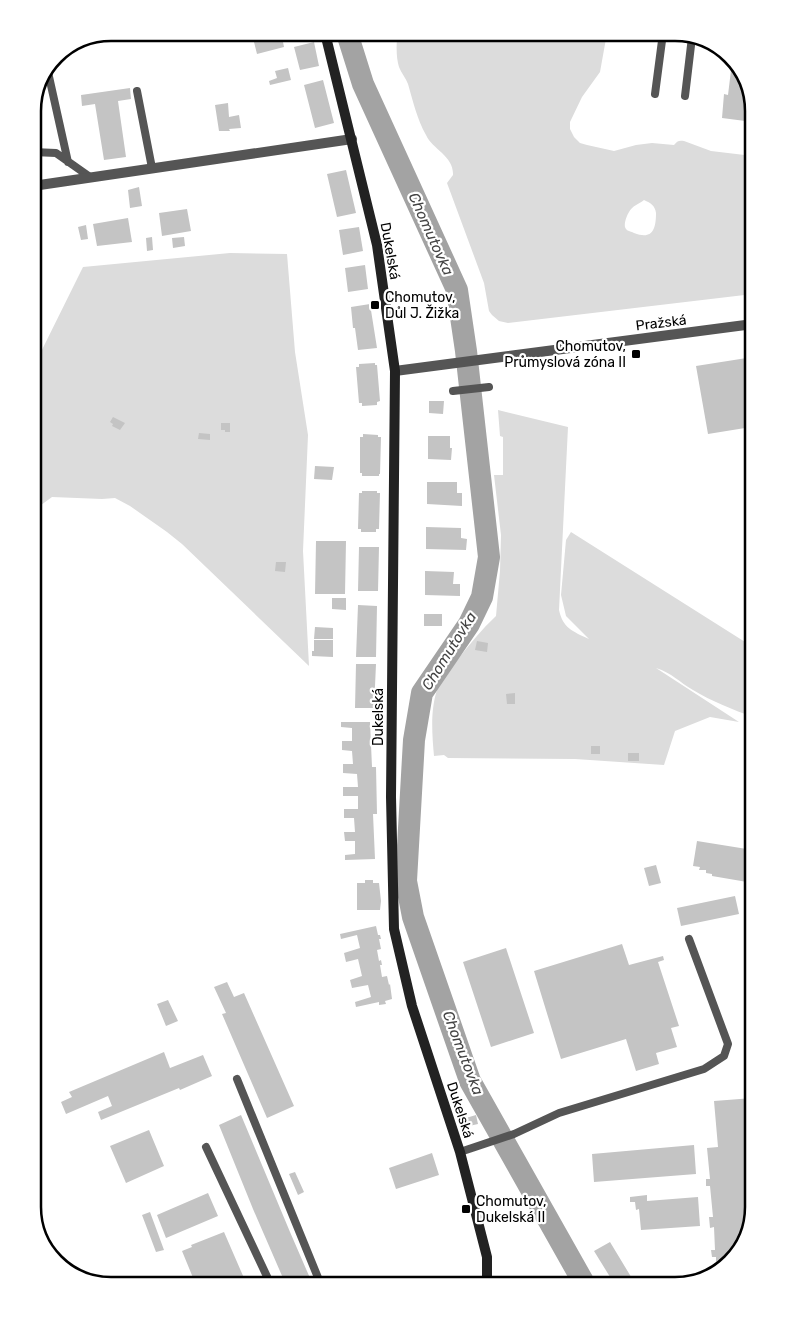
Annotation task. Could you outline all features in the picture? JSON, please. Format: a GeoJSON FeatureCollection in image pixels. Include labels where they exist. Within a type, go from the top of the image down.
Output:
{"type":"FeatureCollection","features":[{"type":"Feature","properties":{"kind":"street","name":"Dukelská"},"geometry":{"type":"LineString","coordinates":[[327,41],[377,245],[394,371],[391,797],[394,929],[412,1006],[460,1152],[487,1257],[487,1277]]}},
{"type":"Feature","properties":{"kind":"street"},"geometry":{"type":"LineString","coordinates":[[41,185],[352,139]]}},
{"type":"Feature","properties":{"kind":"street","name":"Pražská"},"geometry":{"type":"LineString","coordinates":[[394,371],[745,325]]}},
{"type":"Feature","properties":{"kind":"lane"},"geometry":{"type":"LineString","coordinates":[[655,94],[662,41]]}},
{"type":"Feature","properties":{"kind":"lane"},"geometry":{"type":"LineString","coordinates":[[685,96],[691,44]]}},
{"type":"Feature","properties":{"kind":"lane"},"geometry":{"type":"LineString","coordinates":[[50,79],[68,162]]}},
{"type":"Feature","properties":{"kind":"lane"},"geometry":{"type":"LineString","coordinates":[[137,90],[152,168]]}},
{"type":"Feature","properties":{"kind":"lane"},"geometry":{"type":"LineString","coordinates":[[41,152],[56,153],[90,178]]}},
{"type":"Feature","properties":{"kind":"lane"},"geometry":{"type":"LineString","coordinates":[[453,391],[490,387]]}},
{"type":"Feature","properties":{"kind":"lane"},"geometry":{"type":"LineString","coordinates":[[460,1152],[514,1134],[559,1113],[704,1069],[724,1056],[728,1044],[689,939]]}},
{"type":"Feature","properties":{"kind":"lane"},"geometry":{"type":"LineString","coordinates":[[237,1079],[318,1277]]}},
{"type":"Feature","properties":{"kind":"lane"},"geometry":{"type":"LineString","coordinates":[[206,1147],[267,1277]]}},
{"type":"Feature","properties":{"kind":"shaded area"},"geometry":{"type":"Polygon","coordinates":[[[397,41],[606,41],[600,72],[582,97],[570,122],[570,129],[574,137],[580,143],[614,151],[636,145],[652,143],[674,145],[677,142],[684,141],[711,151],[745,155],[745,295],[508,323],[499,321],[489,311],[484,283],[447,183],[453,175],[452,168],[447,158],[433,145],[423,129],[408,84],[399,67],[397,41]],[[644,200],[630,210],[625,223],[627,230],[640,235],[652,232],[656,213],[651,204],[644,200]]]}},
{"type":"Feature","properties":{"kind":"shaded area"},"geometry":{"type":"Polygon","coordinates":[[[230,253],[287,254],[295,352],[308,435],[303,551],[309,666],[182,544],[130,506],[115,498],[52,497],[41,505],[41,352],[83,267],[230,253]]]}},
{"type":"Feature","properties":{"kind":"shaded area"},"geometry":{"type":"Polygon","coordinates":[[[498,410],[568,427],[559,610],[566,625],[589,639],[566,616],[561,595],[566,540],[571,532],[745,642],[745,714],[707,698],[667,672],[656,668],[739,722],[710,717],[675,731],[664,765],[575,759],[448,758],[444,755],[434,756],[433,712],[435,695],[440,683],[472,642],[496,616],[501,535],[494,475],[503,475],[503,437],[500,436],[498,410]]]}},
{"type":"Feature","properties":{"kind":"building"},"geometry":{"type":"Polygon","coordinates":[[[254,41],[286,41],[283,42],[284,47],[257,54],[254,41]]]}},
{"type":"Feature","properties":{"kind":"building"},"geometry":{"type":"Polygon","coordinates":[[[314,42],[319,66],[300,70],[294,47],[314,42]]]}},
{"type":"Feature","properties":{"kind":"building"},"geometry":{"type":"Polygon","coordinates":[[[288,68],[291,80],[270,85],[269,81],[277,78],[275,71],[288,68]]]}},
{"type":"Feature","properties":{"kind":"building"},"geometry":{"type":"Polygon","coordinates":[[[731,70],[741,89],[745,121],[722,118],[724,94],[728,95],[731,70]]]}},
{"type":"Feature","properties":{"kind":"building"},"geometry":{"type":"Polygon","coordinates":[[[323,80],[334,123],[315,128],[304,85],[323,80]]]}},
{"type":"Feature","properties":{"kind":"building"},"geometry":{"type":"Polygon","coordinates":[[[130,88],[131,99],[118,101],[126,157],[104,160],[95,104],[82,106],[81,95],[130,88]]]}},
{"type":"Feature","properties":{"kind":"building"},"geometry":{"type":"Polygon","coordinates":[[[228,103],[229,117],[239,115],[241,128],[219,131],[215,105],[228,103]]]}},
{"type":"Feature","properties":{"kind":"building"},"geometry":{"type":"Polygon","coordinates":[[[346,170],[356,213],[337,217],[327,174],[346,170]]]}},
{"type":"Feature","properties":{"kind":"building"},"geometry":{"type":"Polygon","coordinates":[[[139,187],[142,206],[130,208],[128,190],[139,187]]]}},
{"type":"Feature","properties":{"kind":"building"},"geometry":{"type":"Polygon","coordinates":[[[187,209],[191,231],[162,236],[159,213],[187,209]]]}},
{"type":"Feature","properties":{"kind":"building"},"geometry":{"type":"Polygon","coordinates":[[[128,218],[132,242],[97,246],[93,224],[128,218]]]}},
{"type":"Feature","properties":{"kind":"building"},"geometry":{"type":"Polygon","coordinates":[[[86,225],[88,239],[81,240],[78,227],[86,225]]]}},
{"type":"Feature","properties":{"kind":"building"},"geometry":{"type":"Polygon","coordinates":[[[359,227],[363,251],[343,255],[339,230],[359,227]]]}},
{"type":"Feature","properties":{"kind":"building"},"geometry":{"type":"Polygon","coordinates":[[[152,237],[153,250],[147,251],[146,238],[152,237]]]}},
{"type":"Feature","properties":{"kind":"building"},"geometry":{"type":"Polygon","coordinates":[[[184,237],[185,246],[173,248],[172,238],[184,237]]]}},
{"type":"Feature","properties":{"kind":"building"},"geometry":{"type":"Polygon","coordinates":[[[365,265],[368,289],[348,292],[345,268],[365,265]]]}},
{"type":"Feature","properties":{"kind":"building"},"geometry":{"type":"Polygon","coordinates":[[[370,304],[377,348],[358,350],[351,307],[370,304]]]}},
{"type":"Feature","properties":{"kind":"building"},"geometry":{"type":"Polygon","coordinates":[[[745,358],[745,428],[708,434],[696,366],[745,358]]]}},
{"type":"Feature","properties":{"kind":"building"},"geometry":{"type":"Polygon","coordinates":[[[375,363],[377,365],[380,401],[377,402],[377,405],[362,406],[362,403],[359,403],[356,367],[359,367],[359,364],[375,363]]]}},
{"type":"Feature","properties":{"kind":"building"},"geometry":{"type":"Polygon","coordinates":[[[429,401],[444,401],[443,414],[429,413],[429,401]]]}},
{"type":"Feature","properties":{"kind":"building"},"geometry":{"type":"Polygon","coordinates":[[[113,417],[125,423],[120,430],[112,426],[113,424],[110,422],[113,417]]]}},
{"type":"Feature","properties":{"kind":"building"},"geometry":{"type":"Polygon","coordinates":[[[221,423],[230,423],[230,432],[221,430],[221,423]]]}},
{"type":"Feature","properties":{"kind":"building"},"geometry":{"type":"Polygon","coordinates":[[[199,433],[210,434],[210,440],[198,439],[199,433]]]}},
{"type":"Feature","properties":{"kind":"building"},"geometry":{"type":"Polygon","coordinates":[[[363,434],[381,437],[379,476],[362,476],[362,473],[360,473],[360,437],[363,437],[363,434]]]}},
{"type":"Feature","properties":{"kind":"building"},"geometry":{"type":"Polygon","coordinates":[[[428,436],[450,436],[451,460],[428,459],[428,436]]]}},
{"type":"Feature","properties":{"kind":"building"},"geometry":{"type":"Polygon","coordinates":[[[315,466],[334,467],[332,480],[314,479],[315,466]]]}},
{"type":"Feature","properties":{"kind":"building"},"geometry":{"type":"Polygon","coordinates":[[[427,482],[457,482],[457,493],[462,493],[462,506],[427,504],[427,482]]]}},
{"type":"Feature","properties":{"kind":"building"},"geometry":{"type":"Polygon","coordinates":[[[362,491],[377,491],[377,493],[380,493],[379,529],[376,529],[376,532],[361,532],[361,529],[358,529],[359,493],[362,493],[362,491]]]}},
{"type":"Feature","properties":{"kind":"building"},"geometry":{"type":"Polygon","coordinates":[[[426,527],[461,528],[461,538],[467,539],[466,550],[426,549],[426,527]]]}},
{"type":"Feature","properties":{"kind":"building"},"geometry":{"type":"Polygon","coordinates":[[[316,541],[346,541],[345,594],[315,594],[316,541]]]}},
{"type":"Feature","properties":{"kind":"building"},"geometry":{"type":"Polygon","coordinates":[[[359,547],[379,547],[378,591],[358,591],[359,547]]]}},
{"type":"Feature","properties":{"kind":"building"},"geometry":{"type":"Polygon","coordinates":[[[276,562],[286,562],[285,572],[275,571],[276,562]]]}},
{"type":"Feature","properties":{"kind":"building"},"geometry":{"type":"Polygon","coordinates":[[[425,571],[454,572],[453,584],[460,584],[460,596],[425,595],[425,571]]]}},
{"type":"Feature","properties":{"kind":"building"},"geometry":{"type":"Polygon","coordinates":[[[332,598],[346,598],[346,610],[332,609],[332,598]]]}},
{"type":"Feature","properties":{"kind":"building"},"geometry":{"type":"Polygon","coordinates":[[[358,605],[377,606],[376,657],[356,657],[358,605]]]}},
{"type":"Feature","properties":{"kind":"building"},"geometry":{"type":"Polygon","coordinates":[[[424,614],[442,614],[442,626],[424,626],[424,614]]]}},
{"type":"Feature","properties":{"kind":"building"},"geometry":{"type":"Polygon","coordinates":[[[315,627],[333,628],[333,639],[314,639],[315,627]]]}},
{"type":"Feature","properties":{"kind":"building"},"geometry":{"type":"Polygon","coordinates":[[[314,640],[333,640],[333,657],[312,656],[314,640]]]}},
{"type":"Feature","properties":{"kind":"building"},"geometry":{"type":"Polygon","coordinates":[[[477,641],[488,643],[487,652],[475,650],[477,641]]]}},
{"type":"Feature","properties":{"kind":"building"},"geometry":{"type":"Polygon","coordinates":[[[356,664],[376,664],[374,708],[355,708],[356,664]]]}},
{"type":"Feature","properties":{"kind":"building"},"geometry":{"type":"Polygon","coordinates":[[[515,693],[515,704],[507,704],[506,694],[515,693]]]}},
{"type":"Feature","properties":{"kind":"building"},"geometry":{"type":"Polygon","coordinates":[[[341,722],[370,722],[372,767],[376,767],[377,814],[373,814],[375,859],[345,860],[345,855],[355,854],[355,841],[345,841],[344,832],[355,832],[354,818],[344,818],[344,809],[358,809],[358,796],[343,796],[343,787],[358,787],[357,774],[343,773],[343,764],[353,764],[352,751],[342,750],[342,741],[352,741],[352,728],[341,727],[341,722]]]}},
{"type":"Feature","properties":{"kind":"building"},"geometry":{"type":"Polygon","coordinates":[[[591,746],[600,746],[600,754],[591,754],[591,746]]]}},
{"type":"Feature","properties":{"kind":"building"},"geometry":{"type":"Polygon","coordinates":[[[628,753],[639,753],[639,761],[628,761],[628,753]]]}},
{"type":"Feature","properties":{"kind":"building"},"geometry":{"type":"Polygon","coordinates":[[[697,841],[745,849],[745,882],[712,876],[712,874],[706,873],[706,870],[699,870],[700,867],[693,866],[697,841]]]}},
{"type":"Feature","properties":{"kind":"building"},"geometry":{"type":"Polygon","coordinates":[[[656,865],[661,883],[649,886],[644,868],[656,865]]]}},
{"type":"Feature","properties":{"kind":"building"},"geometry":{"type":"Polygon","coordinates":[[[365,880],[373,880],[373,883],[379,883],[380,910],[357,910],[357,883],[365,883],[365,880]]]}},
{"type":"Feature","properties":{"kind":"building"},"geometry":{"type":"Polygon","coordinates":[[[735,896],[739,914],[681,926],[677,908],[735,896]]]}},
{"type":"Feature","properties":{"kind":"building"},"geometry":{"type":"Polygon","coordinates":[[[376,926],[381,939],[379,939],[381,949],[377,950],[379,961],[381,960],[382,965],[380,965],[382,977],[387,976],[392,999],[385,1001],[386,1004],[379,1005],[379,1002],[356,1007],[355,1002],[371,997],[368,985],[352,988],[350,980],[362,976],[358,959],[346,962],[344,953],[360,948],[357,935],[341,939],[340,934],[376,926]]]}},
{"type":"Feature","properties":{"kind":"building"},"geometry":{"type":"Polygon","coordinates":[[[622,944],[629,965],[663,956],[664,960],[658,962],[679,1026],[671,1028],[677,1047],[656,1053],[659,1064],[636,1071],[626,1039],[561,1059],[534,971],[622,944]]]}},
{"type":"Feature","properties":{"kind":"building"},"geometry":{"type":"Polygon","coordinates":[[[506,948],[534,1033],[491,1047],[463,962],[506,948]]]}},
{"type":"Feature","properties":{"kind":"building"},"geometry":{"type":"Polygon","coordinates":[[[227,982],[234,997],[244,993],[294,1106],[267,1118],[222,1014],[226,1013],[214,987],[227,982]]]}},
{"type":"Feature","properties":{"kind":"building"},"geometry":{"type":"Polygon","coordinates":[[[168,1000],[178,1021],[166,1026],[157,1004],[168,1000]]]}},
{"type":"Feature","properties":{"kind":"building"},"geometry":{"type":"Polygon","coordinates":[[[164,1052],[170,1068],[203,1055],[212,1076],[101,1120],[98,1112],[112,1106],[108,1096],[66,1114],[61,1102],[72,1097],[69,1092],[164,1052]]]}},
{"type":"Feature","properties":{"kind":"building"},"geometry":{"type":"Polygon","coordinates":[[[745,1099],[744,1216],[733,1245],[716,1263],[716,1257],[712,1257],[711,1250],[715,1250],[714,1227],[710,1228],[709,1217],[713,1217],[710,1186],[706,1186],[706,1179],[710,1179],[707,1148],[718,1147],[714,1101],[745,1099]]]}},
{"type":"Feature","properties":{"kind":"building"},"geometry":{"type":"Polygon","coordinates":[[[241,1115],[310,1277],[283,1277],[219,1125],[241,1115]]]}},
{"type":"Feature","properties":{"kind":"building"},"geometry":{"type":"Polygon","coordinates":[[[476,1115],[478,1124],[469,1126],[466,1118],[476,1115]]]}},
{"type":"Feature","properties":{"kind":"building"},"geometry":{"type":"Polygon","coordinates":[[[149,1130],[164,1166],[126,1183],[110,1146],[149,1130]]]}},
{"type":"Feature","properties":{"kind":"building"},"geometry":{"type":"Polygon","coordinates":[[[694,1145],[696,1174],[594,1182],[592,1154],[694,1145]]]}},
{"type":"Feature","properties":{"kind":"building"},"geometry":{"type":"Polygon","coordinates":[[[432,1153],[439,1175],[396,1189],[389,1168],[432,1153]]]}},
{"type":"Feature","properties":{"kind":"building"},"geometry":{"type":"Polygon","coordinates":[[[295,1172],[304,1192],[298,1195],[289,1174],[295,1172]]]}},
{"type":"Feature","properties":{"kind":"building"},"geometry":{"type":"Polygon","coordinates":[[[208,1193],[218,1216],[166,1238],[157,1215],[208,1193]]]}},
{"type":"Feature","properties":{"kind":"building"},"geometry":{"type":"Polygon","coordinates":[[[647,1195],[647,1201],[698,1197],[700,1226],[641,1230],[639,1209],[636,1210],[635,1202],[630,1202],[630,1197],[647,1195]]]}},
{"type":"Feature","properties":{"kind":"building"},"geometry":{"type":"Polygon","coordinates":[[[150,1212],[164,1250],[156,1252],[142,1215],[150,1212]]]}},
{"type":"Feature","properties":{"kind":"building"},"geometry":{"type":"Polygon","coordinates":[[[224,1232],[244,1277],[193,1277],[182,1251],[192,1247],[191,1245],[224,1232]]]}},
{"type":"Feature","properties":{"kind":"building"},"geometry":{"type":"Polygon","coordinates":[[[610,1242],[631,1277],[610,1277],[594,1251],[610,1242]]]}},
{"type":"Feature","properties":{"kind":"waterway","name":"Chomutovka"},"geometry":{"type":"LineString","coordinates":[[350,41],[363,84],[457,290],[466,351],[489,557],[482,597],[469,624],[422,693],[414,740],[406,881],[413,917],[470,1081],[580,1277]]}},
{"type":"Feature","properties":{"kind":"place","name":"Chomutov, Důl J. Žižka"},"geometry":{"type":"Point","coordinates":[375,305]}},
{"type":"Feature","properties":{"kind":"place","name":"Chomutov, Průmyslová zóna II"},"geometry":{"type":"Point","coordinates":[636,354]}},
{"type":"Feature","properties":{"kind":"place","name":"Chomutov, Dukelská II"},"geometry":{"type":"Point","coordinates":[466,1209]}}]}
